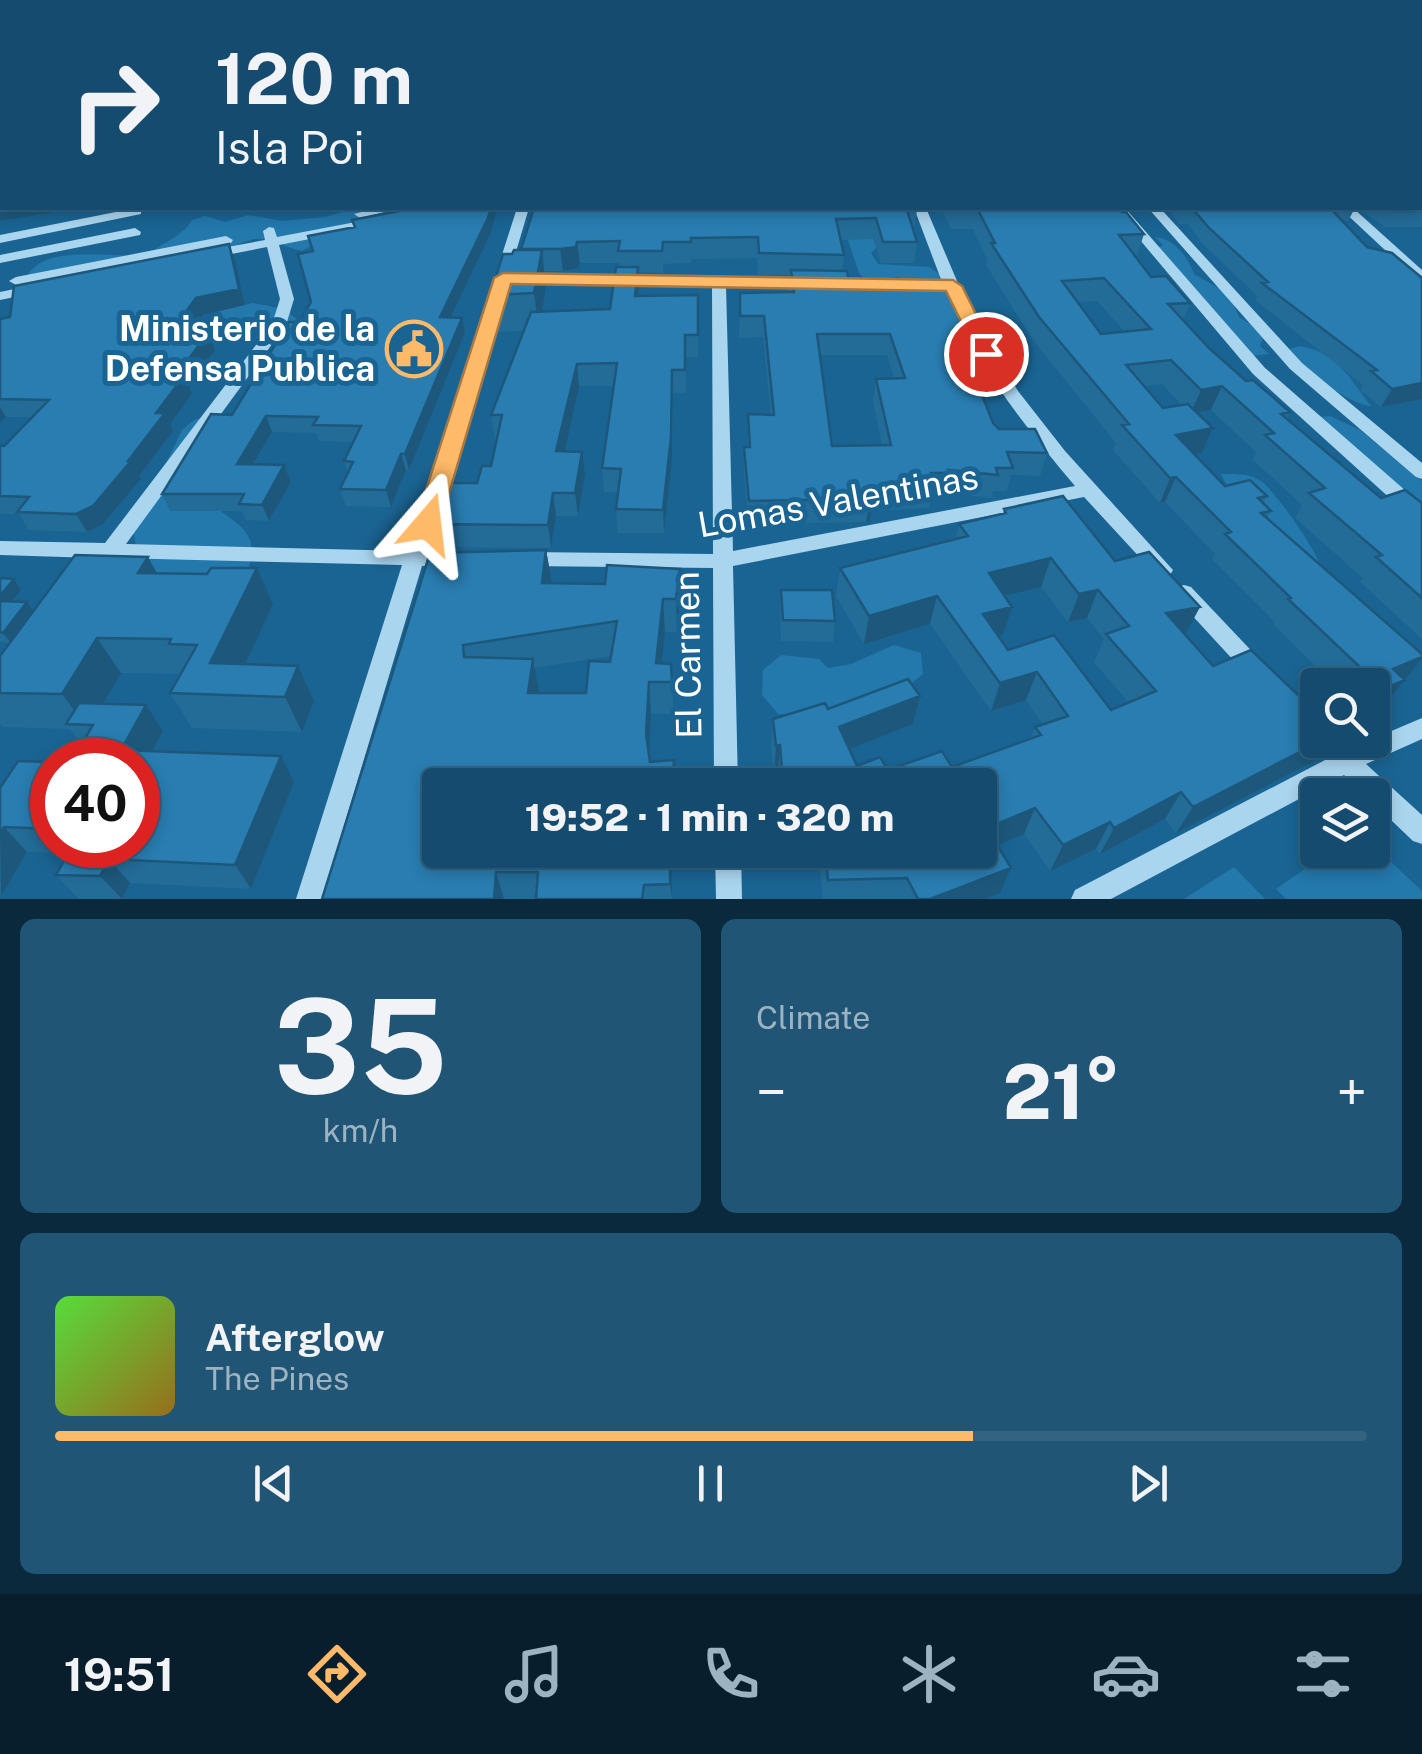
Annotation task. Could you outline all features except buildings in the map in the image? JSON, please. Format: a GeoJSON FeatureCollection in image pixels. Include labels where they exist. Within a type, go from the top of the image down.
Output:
{"type":"FeatureCollection","features":[{"type":"Feature","properties":{"kind":"street"},"geometry":{"type":"LineString","coordinates":[[0,239],[132,210]]}},
{"type":"Feature","properties":{"kind":"street"},"geometry":{"type":"LineString","coordinates":[[134,258],[138,248],[137,210]]}},
{"type":"Feature","properties":{"kind":"street"},"geometry":{"type":"LineString","coordinates":[[0,296],[385,210]]}},
{"type":"Feature","properties":{"kind":"street"},"geometry":{"type":"LineString","coordinates":[[309,899],[522,210]]}},
{"type":"Feature","properties":{"kind":"street"},"geometry":{"type":"LineString","coordinates":[[921,210],[968,324],[994,366],[1086,490],[1263,677]]}},
{"type":"Feature","properties":{"kind":"street"},"geometry":{"type":"LineString","coordinates":[[1121,210],[1259,372],[1422,516]]}},
{"type":"Feature","properties":{"kind":"street"},"geometry":{"type":"LineString","coordinates":[[1156,210],[1296,366],[1422,473]]}},
{"type":"Feature","properties":{"kind":"street"},"geometry":{"type":"LineString","coordinates":[[1348,210],[1422,278]]}},
{"type":"Feature","properties":{"kind":"street"},"geometry":{"type":"LineString","coordinates":[[0,284],[134,258],[416,214]]}},
{"type":"Feature","properties":{"kind":"street"},"geometry":{"type":"LineString","coordinates":[[0,259],[135,232]]}},
{"type":"Feature","properties":{"kind":"street"},"geometry":{"type":"LineString","coordinates":[[87,582],[279,325],[288,298],[271,236]]}},
{"type":"Feature","properties":{"kind":"street"},"geometry":{"type":"LineString","coordinates":[[503,278],[836,284]]}},
{"type":"Feature","properties":{"kind":"street","name":"El Carmen"},"geometry":{"type":"LineString","coordinates":[[719,283],[726,768]]}},
{"type":"Feature","properties":{"kind":"street"},"geometry":{"type":"LineString","coordinates":[[856,284],[953,286]]}},
{"type":"Feature","properties":{"kind":"street","name":"Lomas Valentinas"},"geometry":{"type":"LineString","coordinates":[[512,559],[721,561],[1086,490]]}},
{"type":"Feature","properties":{"kind":"street"},"geometry":{"type":"LineString","coordinates":[[0,548],[474,559]]}},
{"type":"Feature","properties":{"kind":"street"},"geometry":{"type":"LineString","coordinates":[[1084,899],[1344,762],[1422,728]]}},
{"type":"Feature","properties":{"kind":"street"},"geometry":{"type":"LineString","coordinates":[[1340,758],[1422,832]]}},
{"type":"Feature","properties":{"kind":"street"},"geometry":{"type":"LineString","coordinates":[[728,868],[729,899]]}},
{"type":"Feature","properties":{"kind":"shaded area"},"geometry":{"type":"Polygon","coordinates":[[[349,210],[443,210],[316,243],[302,251],[252,239],[232,248],[32,284],[26,279],[34,267],[63,256],[147,255],[178,235],[192,220],[205,216],[225,222],[248,215],[282,221],[325,217],[349,210]]]}},
{"type":"Feature","properties":{"kind":"shaded area"},"geometry":{"type":"Polygon","coordinates":[[[868,232],[881,243],[871,253],[878,264],[929,267],[941,275],[936,283],[910,283],[897,277],[870,285],[859,273],[848,240],[868,232]]]}},
{"type":"Feature","properties":{"kind":"shaded area"},"geometry":{"type":"Polygon","coordinates":[[[1155,237],[1180,250],[1194,274],[1229,294],[1239,317],[1265,333],[1260,346],[1269,354],[1251,356],[1158,248],[1163,245],[1155,237]]]}},
{"type":"Feature","properties":{"kind":"shaded area"},"geometry":{"type":"Polygon","coordinates":[[[253,303],[285,309],[304,326],[287,342],[273,339],[247,343],[240,336],[208,325],[213,312],[253,303]]]}},
{"type":"Feature","properties":{"kind":"shaded area"},"geometry":{"type":"Polygon","coordinates":[[[1299,346],[1333,360],[1371,406],[1352,400],[1302,366],[1290,349],[1299,346]]]}},
{"type":"Feature","properties":{"kind":"shaded area"},"geometry":{"type":"Polygon","coordinates":[[[1330,416],[1360,430],[1422,481],[1422,511],[1319,417],[1330,416]]]}},
{"type":"Feature","properties":{"kind":"shaded area"},"geometry":{"type":"Polygon","coordinates":[[[204,417],[216,508],[242,528],[251,542],[246,575],[155,573],[136,545],[133,531],[182,430],[204,417]]]}},
{"type":"Feature","properties":{"kind":"shaded area"},"geometry":{"type":"Polygon","coordinates":[[[1221,474],[1252,477],[1268,487],[1305,537],[1321,569],[1229,490],[1221,474]]]}},
{"type":"Feature","properties":{"kind":"shaded area"},"geometry":{"type":"Polygon","coordinates":[[[894,645],[921,653],[923,674],[884,706],[778,714],[762,695],[763,670],[781,655],[819,659],[828,668],[851,664],[894,645]]]}},
{"type":"Feature","properties":{"kind":"shaded area"},"geometry":{"type":"Polygon","coordinates":[[[1390,861],[1422,891],[1422,899],[1286,899],[1276,889],[1307,868],[1390,868],[1390,861]]]}},
{"type":"Feature","properties":{"kind":"shaded area"},"geometry":{"type":"Polygon","coordinates":[[[1234,867],[1265,899],[1184,899],[1234,867]]]}},
{"type":"Feature","properties":{"kind":"place","name":"Ministerio de la Defensa Publica"},"geometry":{"type":"Point","coordinates":[414,349]}},
{"type":"Feature","properties":{"kind":"route"},"geometry":{"type":"LineString","coordinates":[[428,524],[503,278],[953,286],[968,324],[986,354]]}}]}
